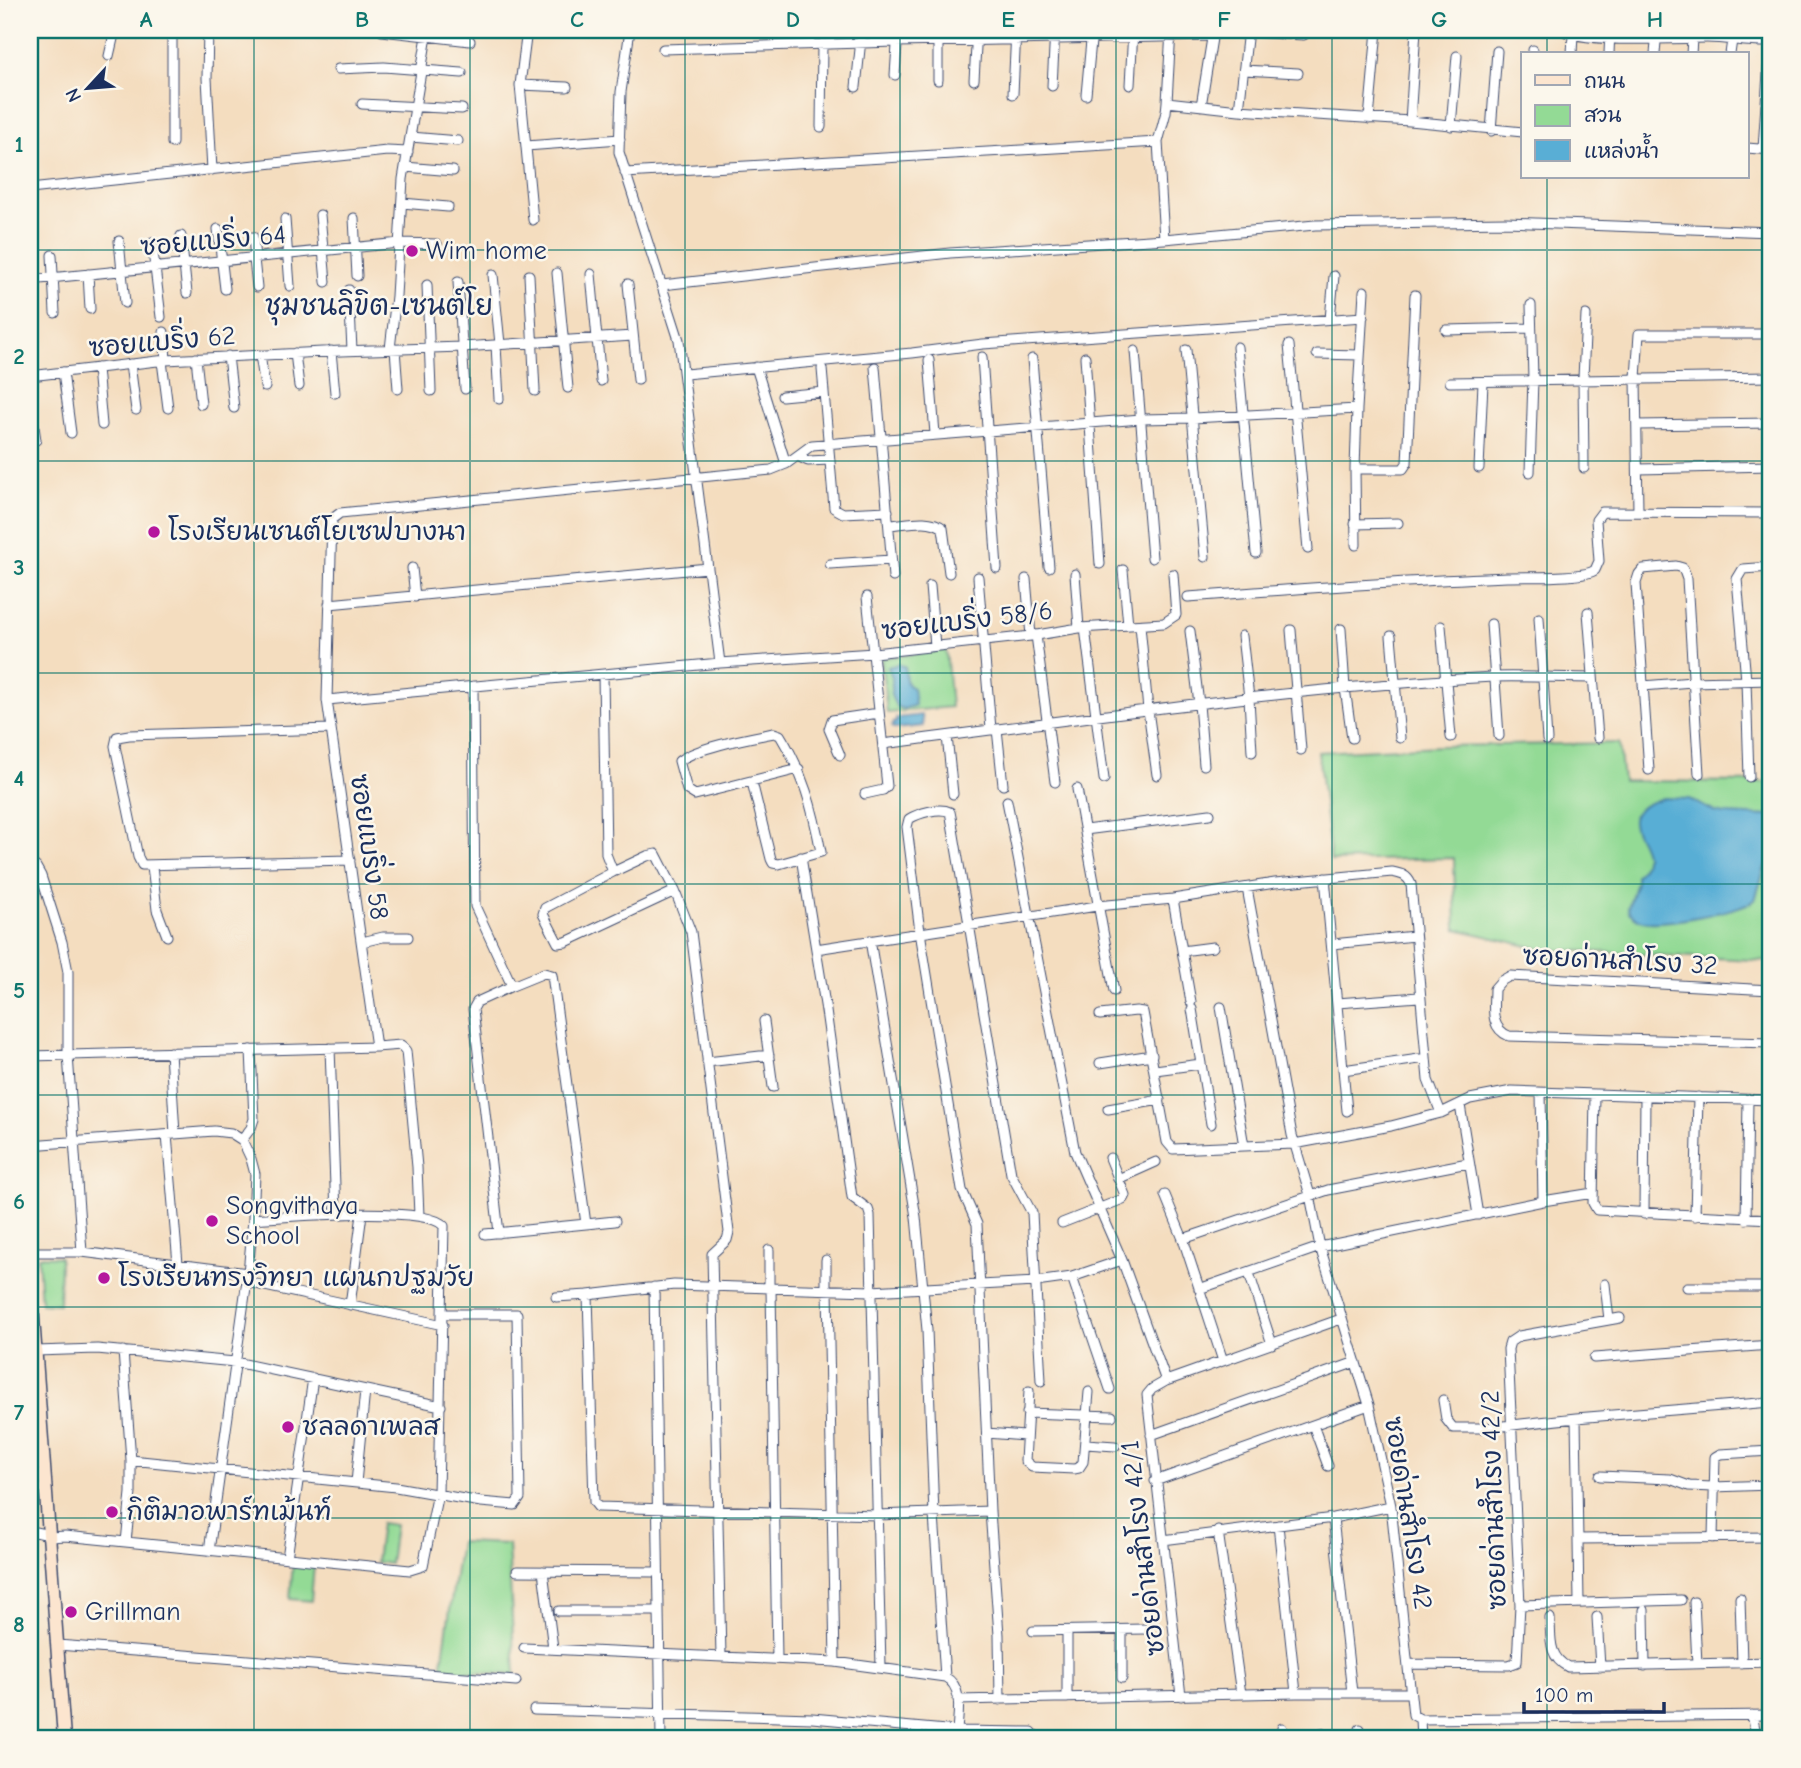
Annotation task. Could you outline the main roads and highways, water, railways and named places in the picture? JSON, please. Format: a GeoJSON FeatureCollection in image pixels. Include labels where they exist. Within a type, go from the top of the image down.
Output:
{"type":"FeatureCollection","features":[{"type":"Feature","properties":{"kind":"main road"},"geometry":{"type":"LineString","coordinates":[[30,1277],[64,1738]]}},
{"type":"Feature","properties":{"kind":"water"},"geometry":{"type":"Polygon","coordinates":[[[898,664],[905,667],[906,682],[913,688],[915,705],[904,709],[897,707],[891,694],[892,678],[888,667],[898,664]]]}},
{"type":"Feature","properties":{"kind":"water"},"geometry":{"type":"Polygon","coordinates":[[[922,715],[923,726],[892,727],[894,722],[897,722],[896,718],[922,715]]]}},
{"type":"Feature","properties":{"kind":"water"},"geometry":{"type":"Polygon","coordinates":[[[1663,798],[1689,799],[1725,814],[1771,816],[1771,863],[1765,867],[1755,900],[1717,913],[1666,921],[1643,921],[1629,912],[1636,875],[1644,864],[1645,853],[1633,824],[1634,815],[1643,806],[1663,798]]]}},
{"type":"Feature","properties":{"kind":"place","name":"Wim home"},"geometry":{"type":"Point","coordinates":[412,251]}},
{"type":"Feature","properties":{"kind":"place","name":"โรงเรียนเซนต์โยเซฟบางนา"},"geometry":{"type":"Point","coordinates":[154,532]}},
{"type":"Feature","properties":{"kind":"place","name":"Songvithaya School"},"geometry":{"type":"Point","coordinates":[212,1221]}},
{"type":"Feature","properties":{"kind":"place","name":"โรงเรียนทรงวิทยา แผนกปฐมวัย"},"geometry":{"type":"Point","coordinates":[104,1278]}},
{"type":"Feature","properties":{"kind":"place","name":"ชลลดาเพลส"},"geometry":{"type":"Point","coordinates":[288,1427]}},
{"type":"Feature","properties":{"kind":"place","name":"กิติมาอพาร์ทเม้นท์"},"geometry":{"type":"Point","coordinates":[112,1512]}},
{"type":"Feature","properties":{"kind":"place","name":"Grillman"},"geometry":{"type":"Point","coordinates":[71,1612]}},
{"type":"Feature","properties":{"kind":"district","name":"ชุมชนลิขิต-เซนต์โย"},"geometry":{"type":"Point","coordinates":[379,306]}}]}
